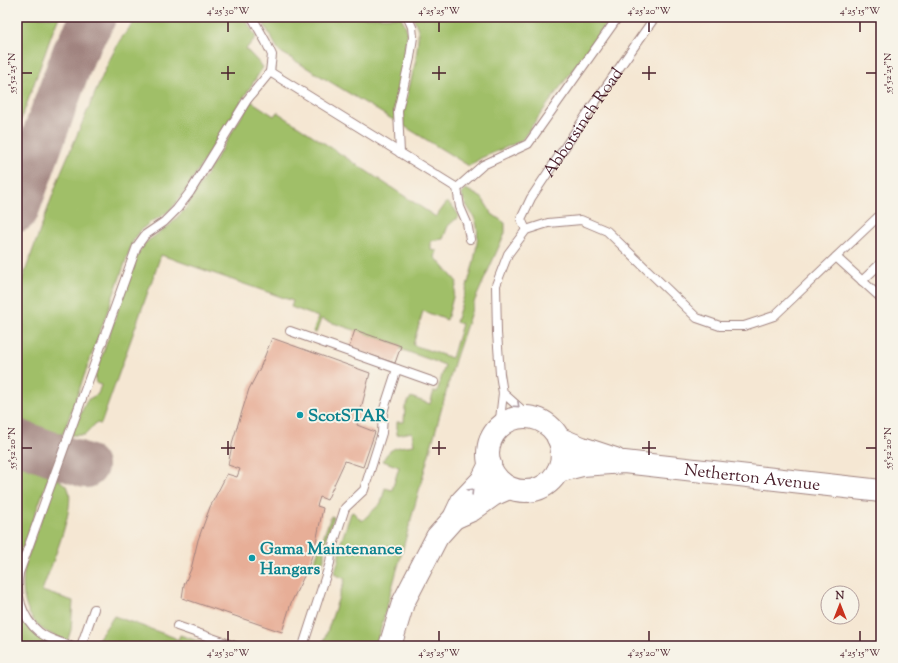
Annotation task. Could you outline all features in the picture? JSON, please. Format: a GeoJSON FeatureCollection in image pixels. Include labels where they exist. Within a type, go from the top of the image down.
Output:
{"type":"FeatureCollection","features":[{"type":"Feature","properties":{"kind":"street"},"geometry":{"type":"LineString","coordinates":[[519,418],[531,418],[542,422],[551,428],[558,438],[561,449],[561,460],[558,471],[551,480],[542,487],[531,491],[519,491],[509,488],[499,480],[494,475],[490,464],[488,449],[492,438],[499,428],[508,421],[519,418]]}},
{"type":"Feature","properties":{"kind":"street","name":"Netherton Avenue"},"geometry":{"type":"LineString","coordinates":[[558,438],[624,462]]}},
{"type":"Feature","properties":{"kind":"street","name":"Netherton Avenue"},"geometry":{"type":"LineString","coordinates":[[558,471],[582,465],[624,462],[881,491]]}},
{"type":"Feature","properties":{"kind":"street"},"geometry":{"type":"LineString","coordinates":[[390,646],[403,603],[421,566],[437,537],[454,518],[462,501],[482,480],[490,464]]}},
{"type":"Feature","properties":{"kind":"street"},"geometry":{"type":"LineString","coordinates":[[454,518],[472,510],[493,495],[509,488]]}},
{"type":"Feature","properties":{"kind":"lane"},"geometry":{"type":"LineString","coordinates":[[70,646],[40,633],[33,626],[26,615],[18,593],[18,573],[137,246],[145,234],[164,222],[178,209],[247,100],[270,72],[272,55],[252,17]]}},
{"type":"Feature","properties":{"kind":"lane"},"geometry":{"type":"LineString","coordinates":[[457,188],[483,165],[528,144],[618,17]]}},
{"type":"Feature","properties":{"kind":"lane","name":"Abbotsinch Road"},"geometry":{"type":"LineString","coordinates":[[526,230],[521,219],[531,198],[591,108],[655,17]]}},
{"type":"Feature","properties":{"kind":"lane"},"geometry":{"type":"LineString","coordinates":[[400,153],[398,111],[410,58],[413,37],[412,27],[408,18]]}},
{"type":"Feature","properties":{"kind":"lane"},"geometry":{"type":"LineString","coordinates":[[270,72],[457,188],[460,207],[467,223],[470,239]]}},
{"type":"Feature","properties":{"kind":"lane"},"geometry":{"type":"LineString","coordinates":[[499,428],[503,393],[497,333],[496,285],[508,254],[526,230],[548,223],[580,220],[607,231],[697,318],[720,326],[744,326],[774,316],[881,214]]}},
{"type":"Feature","properties":{"kind":"lane"},"geometry":{"type":"LineString","coordinates":[[836,258],[881,298]]}},
{"type":"Feature","properties":{"kind":"lane"},"geometry":{"type":"LineString","coordinates":[[862,281],[881,263]]}},
{"type":"Feature","properties":{"kind":"lane"},"geometry":{"type":"LineString","coordinates":[[290,332],[434,382]]}},
{"type":"Feature","properties":{"kind":"lane"},"geometry":{"type":"LineString","coordinates":[[303,646],[330,563],[332,548],[345,508],[364,490],[382,433],[384,412],[397,369]]}},
{"type":"Feature","properties":{"kind":"lane"},"geometry":{"type":"LineString","coordinates":[[503,393],[531,418]]}},
{"type":"Feature","properties":{"kind":"lane"},"geometry":{"type":"LineString","coordinates":[[80,646],[94,609]]}},
{"type":"Feature","properties":{"kind":"lane"},"geometry":{"type":"LineString","coordinates":[[177,626],[235,646]]}},
{"type":"Feature","properties":{"kind":"green space"},"geometry":{"type":"Polygon","coordinates":[[[17,17],[59,17],[17,131],[17,17]]]}},
{"type":"Feature","properties":{"kind":"green space"},"geometry":{"type":"Polygon","coordinates":[[[138,17],[244,17],[256,37],[246,49],[263,67],[181,197],[172,208],[141,230],[133,241],[63,434],[55,433],[17,420],[17,294],[61,172],[109,61],[120,40],[138,17]]]}},
{"type":"Feature","properties":{"kind":"green space"},"geometry":{"type":"Polygon","coordinates":[[[260,17],[401,17],[406,27],[407,37],[394,110],[395,121],[279,51],[260,17]]]}},
{"type":"Feature","properties":{"kind":"green space"},"geometry":{"type":"Polygon","coordinates":[[[413,17],[611,17],[521,141],[481,158],[469,166],[404,126],[403,113],[416,60],[418,39],[418,29],[413,17]]]}},
{"type":"Feature","properties":{"kind":"green space"},"geometry":{"type":"Polygon","coordinates":[[[251,101],[274,116],[277,112],[436,217],[447,202],[454,208],[459,216],[448,226],[443,239],[431,241],[431,250],[437,251],[435,257],[457,282],[447,320],[423,311],[413,345],[452,358],[462,324],[456,322],[474,260],[478,236],[476,221],[464,201],[462,193],[466,189],[482,198],[492,214],[505,223],[505,233],[475,300],[455,360],[376,646],[316,646],[316,642],[323,644],[345,579],[334,574],[339,559],[339,548],[351,513],[353,512],[362,521],[381,503],[385,488],[392,490],[399,467],[383,461],[385,456],[388,452],[396,448],[414,445],[412,432],[397,435],[397,422],[404,422],[405,407],[411,397],[430,404],[434,391],[437,392],[445,365],[400,349],[400,345],[321,319],[316,333],[313,332],[318,317],[291,307],[293,301],[161,255],[101,424],[96,423],[85,435],[71,435],[87,400],[98,394],[101,385],[96,383],[96,373],[137,256],[145,243],[170,225],[186,208],[251,101]]]}},
{"type":"Feature","properties":{"kind":"green space"},"geometry":{"type":"Polygon","coordinates":[[[17,461],[50,474],[17,563],[17,461]]]}},
{"type":"Feature","properties":{"kind":"green space"},"geometry":{"type":"Polygon","coordinates":[[[56,478],[68,488],[70,497],[69,509],[61,539],[42,591],[73,601],[71,630],[67,642],[45,631],[37,625],[27,609],[23,590],[26,562],[56,478]]]}},
{"type":"Feature","properties":{"kind":"green space"},"geometry":{"type":"Polygon","coordinates":[[[331,516],[334,517],[324,546],[324,559],[320,569],[313,566],[331,516]]]}},
{"type":"Feature","properties":{"kind":"green space"},"geometry":{"type":"Polygon","coordinates":[[[17,608],[24,620],[37,635],[55,646],[17,646],[17,608]]]}},
{"type":"Feature","properties":{"kind":"green space"},"geometry":{"type":"Polygon","coordinates":[[[114,616],[178,640],[180,635],[212,646],[95,646],[96,642],[114,616]]]}},
{"type":"Feature","properties":{"kind":"building"},"geometry":{"type":"Polygon","coordinates":[[[355,330],[401,346],[395,363],[349,348],[355,330]]]}},
{"type":"Feature","properties":{"kind":"building"},"geometry":{"type":"Polygon","coordinates":[[[272,338],[370,373],[357,425],[375,432],[363,467],[345,461],[327,500],[320,497],[317,506],[323,508],[315,547],[307,570],[291,603],[282,632],[182,598],[184,585],[191,569],[198,540],[210,507],[227,474],[237,477],[240,469],[228,465],[233,440],[249,389],[260,368],[272,338]]]}},
{"type":"Feature","properties":{"kind":"taxiway"},"geometry":{"type":"LineString","coordinates":[[17,210],[74,53],[94,17]]}},
{"type":"Feature","properties":{"kind":"taxiway"},"geometry":{"type":"LineString","coordinates":[[17,441],[86,466]]}},
{"type":"Feature","properties":{"kind":"place","name":"ScotSTAR"},"geometry":{"type":"Point","coordinates":[300,415]}},
{"type":"Feature","properties":{"kind":"place","name":"Gama Maintenance Hangars"},"geometry":{"type":"Point","coordinates":[252,558]}}]}
